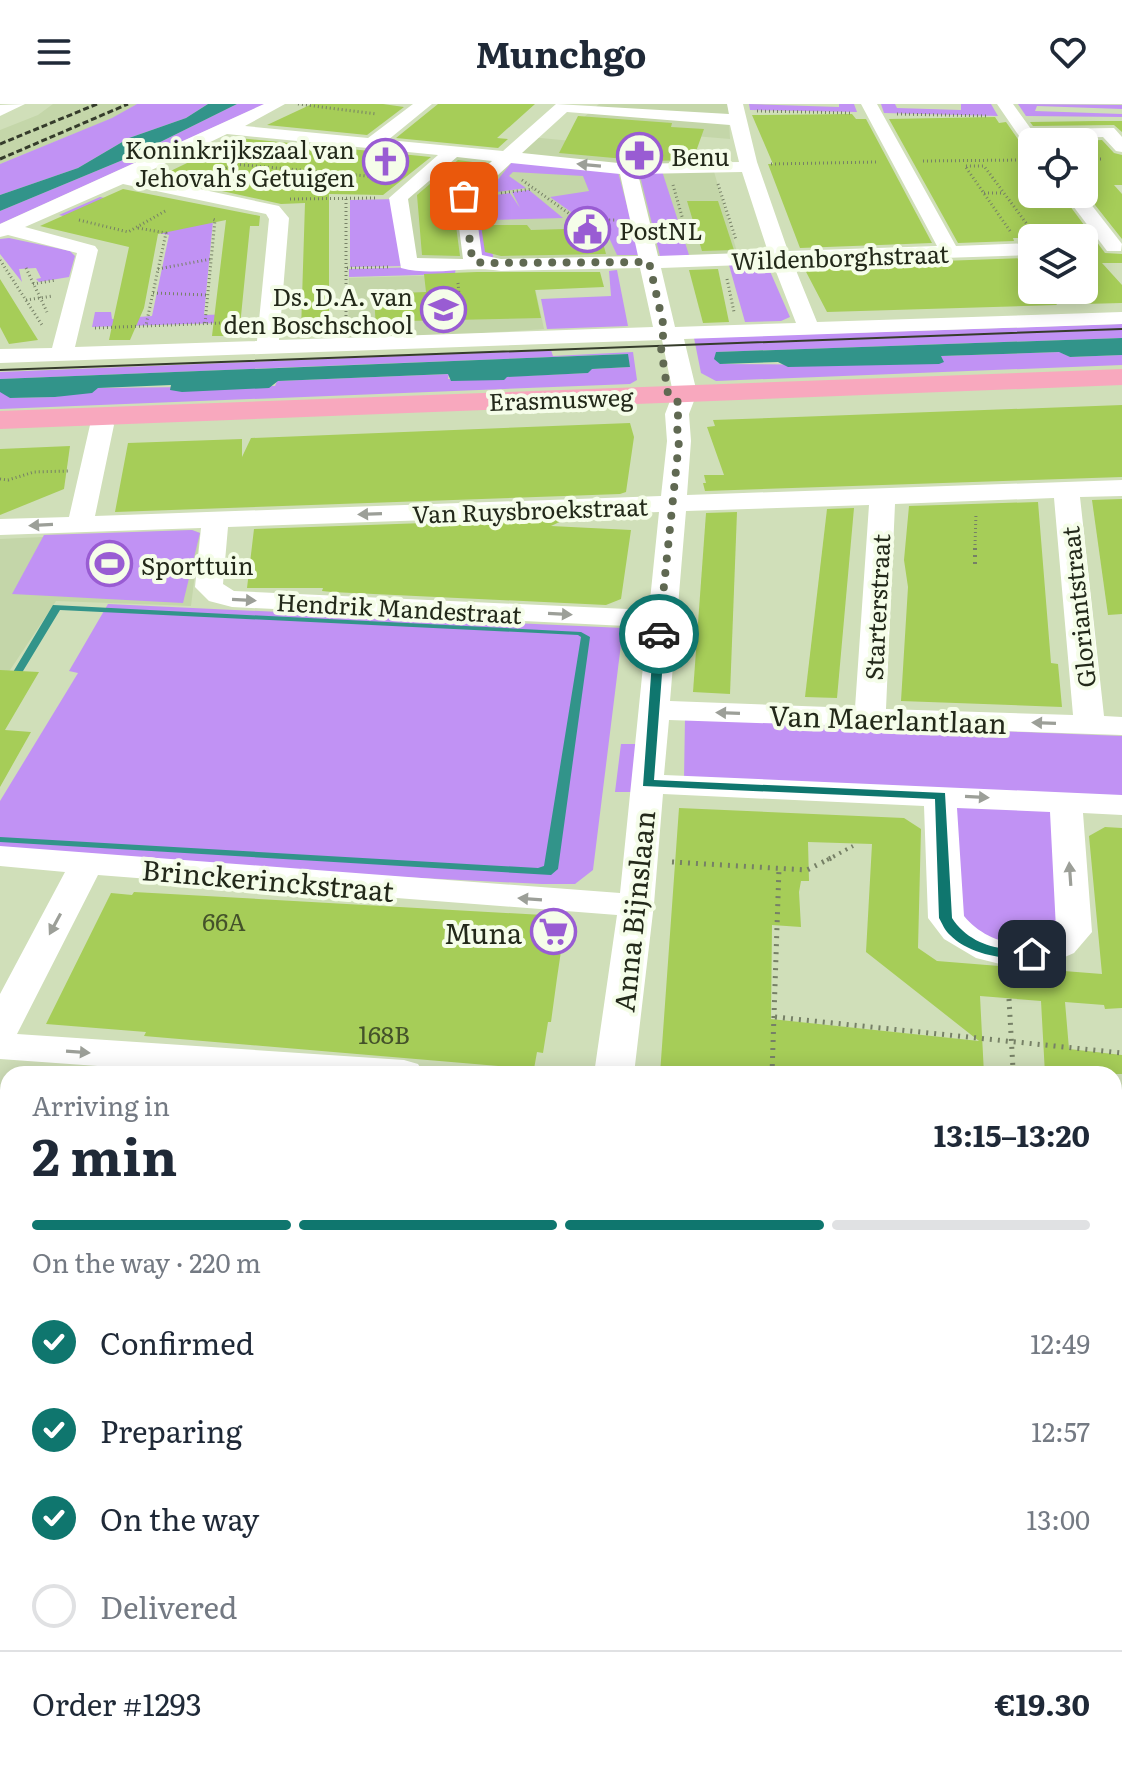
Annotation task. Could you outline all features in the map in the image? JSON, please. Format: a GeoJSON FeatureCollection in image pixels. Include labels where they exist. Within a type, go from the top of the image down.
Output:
{"type":"FeatureCollection","features":[{"type":"Feature","properties":{"kind":"main road","name":"Erasmusweg"},"geometry":{"type":"LineString","coordinates":[[0,430],[677,401],[1122,377]]}},
{"type":"Feature","properties":{"kind":"main road","name":"Erasmusweg"},"geometry":{"type":"LineString","coordinates":[[0,420],[1122,388]]}},
{"type":"Feature","properties":{"kind":"street"},"geometry":{"type":"LineString","coordinates":[[0,111],[17,104]]}},
{"type":"Feature","properties":{"kind":"street"},"geometry":{"type":"LineString","coordinates":[[3,230],[277,104]]}},
{"type":"Feature","properties":{"kind":"street"},"geometry":{"type":"LineString","coordinates":[[371,144],[424,104]]}},
{"type":"Feature","properties":{"kind":"street"},"geometry":{"type":"LineString","coordinates":[[1005,104],[1022,128]]}},
{"type":"Feature","properties":{"kind":"street"},"geometry":{"type":"LineString","coordinates":[[481,263],[472,258],[464,196],[574,106],[736,112],[747,167],[779,258],[809,328]]}},
{"type":"Feature","properties":{"kind":"street"},"geometry":{"type":"LineString","coordinates":[[864,108],[950,252]]}},
{"type":"Feature","properties":{"kind":"street"},"geometry":{"type":"LineString","coordinates":[[227,129],[453,152],[502,162],[628,169],[747,167]]}},
{"type":"Feature","properties":{"kind":"street"},"geometry":{"type":"LineString","coordinates":[[1098,133],[1108,132],[1122,147]]}},
{"type":"Feature","properties":{"kind":"street"},"geometry":{"type":"LineString","coordinates":[[414,266],[408,264],[398,198],[453,152]]}},
{"type":"Feature","properties":{"kind":"street","name":"Anna Bijnslaan"},"geometry":{"type":"LineString","coordinates":[[615,1066],[636,904],[660,619],[679,441],[677,401],[660,341],[665,332],[628,169]]}},
{"type":"Feature","properties":{"kind":"street"},"geometry":{"type":"LineString","coordinates":[[121,178],[272,210],[279,218],[268,345]]}},
{"type":"Feature","properties":{"kind":"street"},"geometry":{"type":"LineString","coordinates":[[1085,208],[1118,247]]}},
{"type":"Feature","properties":{"kind":"street"},"geometry":{"type":"LineString","coordinates":[[3,230],[88,250],[62,353]]}},
{"type":"Feature","properties":{"kind":"street","name":"Wildenborghstraat"},"geometry":{"type":"LineString","coordinates":[[414,266],[950,252],[1018,243]]}},
{"type":"Feature","properties":{"kind":"street"},"geometry":{"type":"LineString","coordinates":[[1098,248],[1118,247]]}},
{"type":"Feature","properties":{"kind":"street"},"geometry":{"type":"LineString","coordinates":[[0,356],[1122,318]]}},
{"type":"Feature","properties":{"kind":"street"},"geometry":{"type":"LineString","coordinates":[[81,522],[102,425]]}},
{"type":"Feature","properties":{"kind":"street","name":"Van Ruysbroekstraat"},"geometry":{"type":"LineString","coordinates":[[0,527],[1122,488]]}},
{"type":"Feature","properties":{"kind":"street","name":"Gloriantstraat"},"geometry":{"type":"LineString","coordinates":[[1066,490],[1089,724]]}},
{"type":"Feature","properties":{"kind":"street","name":"Starterstraat"},"geometry":{"type":"LineString","coordinates":[[870,718],[882,497]]}},
{"type":"Feature","properties":{"kind":"street","name":"Hendrik Mandestraat"},"geometry":{"type":"LineString","coordinates":[[215,520],[209,587],[219,595],[232,599],[660,619]]}},
{"type":"Feature","properties":{"kind":"street","name":"Van Maerlantlaan"},"geometry":{"type":"LineString","coordinates":[[654,710],[1122,726]]}},
{"type":"Feature","properties":{"kind":"street"},"geometry":{"type":"LineString","coordinates":[[648,784],[1122,805]]}},
{"type":"Feature","properties":{"kind":"street"},"geometry":{"type":"LineString","coordinates":[[940,796],[946,918],[954,932],[973,945],[1007,954],[1053,950],[1066,943],[1074,932],[1066,802]]}},
{"type":"Feature","properties":{"kind":"street","name":"Brinckerinckstraat"},"geometry":{"type":"LineString","coordinates":[[0,856],[580,903],[636,904]]}},
{"type":"Feature","properties":{"kind":"street"},"geometry":{"type":"LineString","coordinates":[[0,1030],[87,864]]}},
{"type":"Feature","properties":{"kind":"street"},"geometry":{"type":"LineString","coordinates":[[0,1046],[289,1066]]}},
{"type":"Feature","properties":{"kind":"path"},"geometry":{"type":"LineString","coordinates":[[298,104],[406,118]]}},
{"type":"Feature","properties":{"kind":"path"},"geometry":{"type":"LineString","coordinates":[[736,112],[864,108]]}},
{"type":"Feature","properties":{"kind":"path"},"geometry":{"type":"LineString","coordinates":[[182,190],[290,136]]}},
{"type":"Feature","properties":{"kind":"path"},"geometry":{"type":"LineString","coordinates":[[974,161],[977,166]]}},
{"type":"Feature","properties":{"kind":"path"},"geometry":{"type":"LineString","coordinates":[[502,162],[578,220],[639,219]]}},
{"type":"Feature","properties":{"kind":"path"},"geometry":{"type":"LineString","coordinates":[[232,164],[419,180]]}},
{"type":"Feature","properties":{"kind":"path"},"geometry":{"type":"LineString","coordinates":[[1013,236],[965,166],[984,166],[1027,224]]}},
{"type":"Feature","properties":{"kind":"path"},"geometry":{"type":"LineString","coordinates":[[712,167],[733,260],[737,324]]}},
{"type":"Feature","properties":{"kind":"path"},"geometry":{"type":"LineString","coordinates":[[983,193],[1004,193]]}},
{"type":"Feature","properties":{"kind":"path"},"geometry":{"type":"LineString","coordinates":[[345,343],[346,199]]}},
{"type":"Feature","properties":{"kind":"path"},"geometry":{"type":"LineString","coordinates":[[153,207],[179,212]]}},
{"type":"Feature","properties":{"kind":"path"},"geometry":{"type":"LineString","coordinates":[[43,212],[128,232],[167,210]]}},
{"type":"Feature","properties":{"kind":"path"},"geometry":{"type":"LineString","coordinates":[[203,217],[215,220],[205,323]]}},
{"type":"Feature","properties":{"kind":"path"},"geometry":{"type":"LineString","coordinates":[[136,227],[166,233],[146,325]]}},
{"type":"Feature","properties":{"kind":"path"},"geometry":{"type":"LineString","coordinates":[[158,269],[211,259]]}},
{"type":"Feature","properties":{"kind":"path"},"geometry":{"type":"LineString","coordinates":[[0,260],[45,330]]}},
{"type":"Feature","properties":{"kind":"path"},"geometry":{"type":"LineString","coordinates":[[347,268],[414,266]]}},
{"type":"Feature","properties":{"kind":"path"},"geometry":{"type":"LineString","coordinates":[[26,268],[47,313]]}},
{"type":"Feature","properties":{"kind":"path"},"geometry":{"type":"LineString","coordinates":[[153,293],[208,295]]}},
{"type":"Feature","properties":{"kind":"path"},"geometry":{"type":"LineString","coordinates":[[26,300],[54,296]]}},
{"type":"Feature","properties":{"kind":"path"},"geometry":{"type":"LineString","coordinates":[[70,329],[269,321]]}},
{"type":"Feature","properties":{"kind":"path"},"geometry":{"type":"LineString","coordinates":[[0,481],[34,472],[93,470]]}},
{"type":"Feature","properties":{"kind":"path"},"geometry":{"type":"LineString","coordinates":[[975,494],[975,564]]}},
{"type":"Feature","properties":{"kind":"path"},"geometry":{"type":"LineString","coordinates":[[639,861],[807,870],[853,846]]}},
{"type":"Feature","properties":{"kind":"path"},"geometry":{"type":"LineString","coordinates":[[772,1066],[779,868]]}},
{"type":"Feature","properties":{"kind":"path"},"geometry":{"type":"LineString","coordinates":[[1009,999],[1013,1066]]}},
{"type":"Feature","properties":{"kind":"path"},"geometry":{"type":"LineString","coordinates":[[775,1017],[1122,1053]]}},
{"type":"Feature","properties":{"kind":"shaded area"},"geometry":{"type":"Polygon","coordinates":[[[53,104],[137,104],[113,118],[0,164],[0,130],[38,115],[53,104]]]}},
{"type":"Feature","properties":{"kind":"shaded area"},"geometry":{"type":"Polygon","coordinates":[[[137,104],[208,104],[186,118],[129,138],[78,168],[0,195],[0,164],[112,118],[137,104]]]}},
{"type":"Feature","properties":{"kind":"shaded area"},"geometry":{"type":"Polygon","coordinates":[[[237,104],[265,104],[0,224],[0,211],[130,157],[237,104]]]}},
{"type":"Feature","properties":{"kind":"shaded area"},"geometry":{"type":"Polygon","coordinates":[[[599,104],[728,104],[730,139],[574,126],[599,104]]]}},
{"type":"Feature","properties":{"kind":"shaded area"},"geometry":{"type":"Polygon","coordinates":[[[749,104],[839,107],[839,104],[854,104],[857,112],[750,110],[749,104]]]}},
{"type":"Feature","properties":{"kind":"shaded area"},"geometry":{"type":"Polygon","coordinates":[[[881,104],[895,104],[897,108],[961,110],[961,104],[991,104],[998,116],[884,113],[881,104]]]}},
{"type":"Feature","properties":{"kind":"shaded area"},"geometry":{"type":"Polygon","coordinates":[[[1018,104],[1122,105],[1122,109],[1037,106],[1035,111],[1122,114],[1122,117],[1026,116],[1018,104]]]}},
{"type":"Feature","properties":{"kind":"shaded area"},"geometry":{"type":"Polygon","coordinates":[[[530,137],[709,154],[739,259],[408,266],[398,197],[450,153],[504,158],[530,137]]]}},
{"type":"Feature","properties":{"kind":"shaded area"},"geometry":{"type":"Polygon","coordinates":[[[512,162],[618,172],[640,255],[617,255],[599,216],[578,217],[550,197],[589,191],[583,176],[513,172],[509,176],[526,188],[489,193],[484,197],[494,263],[478,263],[473,218],[485,217],[483,198],[512,162]]]}},
{"type":"Feature","properties":{"kind":"shaded area"},"geometry":{"type":"Polygon","coordinates":[[[662,171],[690,258],[660,256],[639,172],[662,171]]]}},
{"type":"Feature","properties":{"kind":"shaded area"},"geometry":{"type":"Polygon","coordinates":[[[529,190],[563,218],[492,220],[488,196],[510,193],[520,208],[512,192],[529,190]]]}},
{"type":"Feature","properties":{"kind":"shaded area"},"geometry":{"type":"Polygon","coordinates":[[[100,197],[213,221],[204,315],[235,314],[235,320],[252,319],[253,322],[92,327],[95,312],[111,312],[112,319],[152,316],[169,235],[137,229],[131,232],[59,215],[100,197]]]}},
{"type":"Feature","properties":{"kind":"shaded area"},"geometry":{"type":"Polygon","coordinates":[[[396,199],[405,266],[350,267],[350,200],[396,199]]]}},
{"type":"Feature","properties":{"kind":"shaded area"},"geometry":{"type":"Polygon","coordinates":[[[9,238],[70,251],[75,256],[69,277],[39,282],[36,279],[41,278],[36,268],[19,269],[22,282],[0,254],[0,239],[9,238]]]}},
{"type":"Feature","properties":{"kind":"shaded area"},"geometry":{"type":"Polygon","coordinates":[[[729,265],[760,265],[769,269],[790,317],[781,321],[745,322],[729,265]]]}},
{"type":"Feature","properties":{"kind":"shaded area"},"geometry":{"type":"Polygon","coordinates":[[[456,266],[455,274],[349,277],[349,269],[456,266]]]}},
{"type":"Feature","properties":{"kind":"shaded area"},"geometry":{"type":"Polygon","coordinates":[[[617,270],[628,326],[547,329],[541,299],[611,296],[609,271],[617,270]]]}},
{"type":"Feature","properties":{"kind":"shaded area","name":"Ds. D.A. van den Boschschool"},"geometry":{"type":"Polygon","coordinates":[[[478,274],[535,287],[544,329],[348,342],[349,278],[478,274]]]}},
{"type":"Feature","properties":{"kind":"shaded area"},"geometry":{"type":"Polygon","coordinates":[[[1122,324],[1122,338],[716,352],[720,364],[867,365],[940,356],[1060,352],[1070,357],[1122,355],[1122,365],[716,381],[701,373],[694,338],[1122,324]]]}},
{"type":"Feature","properties":{"kind":"shaded area"},"geometry":{"type":"Polygon","coordinates":[[[551,350],[553,356],[633,352],[637,380],[630,384],[0,409],[0,392],[10,398],[55,397],[98,388],[275,386],[277,381],[449,374],[448,379],[588,373],[591,369],[630,367],[627,354],[0,379],[0,372],[551,350]]]}},
{"type":"Feature","properties":{"kind":"shaded area","name":"Sporttuin"},"geometry":{"type":"Polygon","coordinates":[[[192,530],[200,533],[191,606],[56,601],[0,685],[0,539],[192,530]]]}},
{"type":"Feature","properties":{"kind":"shaded area","name":"Sporttuin"},"geometry":{"type":"Polygon","coordinates":[[[192,530],[200,533],[183,603],[12,594],[44,535],[192,530]]]}},
{"type":"Feature","properties":{"kind":"shaded area"},"geometry":{"type":"Polygon","coordinates":[[[108,604],[623,628],[593,870],[575,884],[542,884],[187,866],[0,847],[0,801],[78,673],[69,671],[108,604]]]}},
{"type":"Feature","properties":{"kind":"shaded area"},"geometry":{"type":"Polygon","coordinates":[[[685,718],[1122,736],[1122,799],[1052,796],[1068,931],[1031,950],[959,930],[950,790],[684,779],[685,718]]]}},
{"type":"Feature","properties":{"kind":"shaded area"},"geometry":{"type":"Polygon","coordinates":[[[621,744],[636,744],[632,792],[615,792],[621,744]]]}},
{"type":"Feature","properties":{"kind":"water"},"geometry":{"type":"Polygon","coordinates":[[[208,104],[237,104],[130,157],[0,211],[0,195],[78,168],[129,138],[186,118],[208,104]]]}},
{"type":"Feature","properties":{"kind":"water"},"geometry":{"type":"Polygon","coordinates":[[[1122,338],[1122,355],[1070,357],[1059,352],[941,356],[944,362],[939,364],[788,367],[778,362],[720,364],[714,359],[716,352],[1122,338]]]}},
{"type":"Feature","properties":{"kind":"water"},"geometry":{"type":"Polygon","coordinates":[[[628,354],[630,367],[592,369],[588,373],[507,377],[504,380],[451,381],[448,374],[278,381],[269,388],[182,392],[170,390],[171,385],[98,388],[92,393],[55,397],[10,398],[0,392],[0,379],[628,354]]]}},
{"type":"Feature","properties":{"kind":"water"},"geometry":{"type":"Polygon","coordinates":[[[53,605],[581,632],[590,637],[558,869],[551,875],[0,842],[0,837],[544,866],[581,637],[578,635],[60,610],[0,709],[0,694],[53,605]]]}},
{"type":"Feature","properties":{"kind":"building"},"geometry":{"type":"Polygon","coordinates":[[[312,104],[404,107],[367,135],[267,125],[312,104]]]}},
{"type":"Feature","properties":{"kind":"building"},"geometry":{"type":"Polygon","coordinates":[[[438,104],[535,104],[497,138],[508,139],[498,148],[396,138],[438,104]]]}},
{"type":"Feature","properties":{"kind":"building"},"geometry":{"type":"Polygon","coordinates":[[[852,114],[856,119],[866,119],[932,243],[800,248],[768,164],[773,164],[752,115],[852,114]]]}},
{"type":"Feature","properties":{"kind":"building"},"geometry":{"type":"Polygon","coordinates":[[[578,116],[672,123],[671,127],[704,129],[693,160],[647,161],[559,153],[578,116]]]}},
{"type":"Feature","properties":{"kind":"building"},"geometry":{"type":"Polygon","coordinates":[[[995,117],[999,123],[1006,122],[1018,139],[1018,208],[1071,208],[1083,224],[1018,224],[1018,238],[1013,238],[1014,241],[958,243],[889,119],[995,117]]]}},
{"type":"Feature","properties":{"kind":"building"},"geometry":{"type":"Polygon","coordinates":[[[1122,121],[1122,132],[1114,125],[1033,126],[1030,122],[1122,121]]]}},
{"type":"Feature","properties":{"kind":"building"},"geometry":{"type":"Polygon","coordinates":[[[239,138],[431,157],[383,195],[329,194],[329,329],[301,331],[305,203],[281,204],[158,177],[239,138]]]}},
{"type":"Feature","properties":{"kind":"building"},"geometry":{"type":"Polygon","coordinates":[[[1098,140],[1102,140],[1114,153],[1122,155],[1122,185],[1114,185],[1122,194],[1122,239],[1097,208],[1098,140]]]}},
{"type":"Feature","properties":{"kind":"building"},"geometry":{"type":"Polygon","coordinates":[[[458,160],[480,163],[449,190],[448,226],[456,226],[460,256],[422,255],[417,195],[458,160]]]}},
{"type":"Feature","properties":{"kind":"building"},"geometry":{"type":"Polygon","coordinates":[[[123,189],[260,216],[259,226],[250,226],[239,336],[212,336],[226,220],[158,234],[144,308],[130,340],[109,340],[129,247],[40,226],[123,189]]]}},
{"type":"Feature","properties":{"kind":"building"},"geometry":{"type":"Polygon","coordinates":[[[687,201],[718,201],[734,250],[702,251],[687,201]]]}},
{"type":"Feature","properties":{"kind":"building"},"geometry":{"type":"Polygon","coordinates":[[[481,225],[527,225],[531,230],[599,228],[606,254],[501,256],[485,252],[481,225]]]}},
{"type":"Feature","properties":{"kind":"building"},"geometry":{"type":"Polygon","coordinates":[[[1098,244],[1105,253],[1122,254],[1122,263],[1102,263],[1122,285],[1122,303],[1098,304],[1098,244]]]}},
{"type":"Feature","properties":{"kind":"building"},"geometry":{"type":"Polygon","coordinates":[[[1018,258],[1018,304],[1057,305],[827,312],[803,266],[1018,258]]]}},
{"type":"Feature","properties":{"kind":"building"},"geometry":{"type":"Polygon","coordinates":[[[718,269],[729,322],[703,323],[689,270],[718,269]]]}},
{"type":"Feature","properties":{"kind":"building"},"geometry":{"type":"Polygon","coordinates":[[[600,272],[604,287],[535,290],[541,318],[407,321],[408,329],[376,330],[374,294],[426,292],[424,274],[600,272]]]}},
{"type":"Feature","properties":{"kind":"building"},"geometry":{"type":"Polygon","coordinates":[[[0,279],[38,340],[9,344],[0,327],[0,279]]]}},
{"type":"Feature","properties":{"kind":"building"},"geometry":{"type":"Polygon","coordinates":[[[1122,405],[1122,477],[705,491],[703,483],[706,483],[704,475],[724,475],[707,427],[715,426],[713,420],[1122,405]]]}},
{"type":"Feature","properties":{"kind":"building"},"geometry":{"type":"Polygon","coordinates":[[[630,423],[634,437],[626,492],[620,494],[115,512],[128,443],[242,439],[242,457],[251,438],[630,423]]]}},
{"type":"Feature","properties":{"kind":"building"},"geometry":{"type":"Polygon","coordinates":[[[70,446],[64,489],[0,515],[0,449],[70,446]]]}},
{"type":"Feature","properties":{"kind":"building"},"geometry":{"type":"Polygon","coordinates":[[[1122,499],[1122,614],[1108,615],[1092,500],[1122,499]]]}},
{"type":"Feature","properties":{"kind":"building"},"geometry":{"type":"Polygon","coordinates":[[[1038,502],[1051,663],[1058,664],[1062,707],[901,701],[908,587],[904,560],[909,506],[1038,502]]]}},
{"type":"Feature","properties":{"kind":"building"},"geometry":{"type":"Polygon","coordinates":[[[854,508],[837,698],[805,697],[827,509],[854,508]]]}},
{"type":"Feature","properties":{"kind":"building"},"geometry":{"type":"Polygon","coordinates":[[[737,512],[730,694],[693,692],[706,513],[737,512]]]}},
{"type":"Feature","properties":{"kind":"building"},"geometry":{"type":"Polygon","coordinates":[[[568,518],[551,526],[631,530],[621,599],[606,605],[332,592],[322,591],[323,588],[247,588],[254,529],[568,518]]]}},
{"type":"Feature","properties":{"kind":"building"},"geometry":{"type":"Polygon","coordinates":[[[0,670],[39,672],[5,730],[31,732],[0,787],[0,670]]]}},
{"type":"Feature","properties":{"kind":"building"},"geometry":{"type":"Polygon","coordinates":[[[679,808],[904,818],[921,829],[918,948],[937,961],[1102,974],[1089,836],[1105,827],[1122,828],[1122,1008],[1105,1009],[1104,1005],[1065,1002],[1069,1049],[1122,1055],[1122,1066],[1045,1066],[1041,1001],[980,996],[984,1066],[661,1066],[679,808]],[[808,842],[809,881],[801,881],[799,892],[801,927],[772,925],[771,1019],[979,1041],[866,952],[872,844],[808,842]]]}},
{"type":"Feature","properties":{"kind":"building"},"geometry":{"type":"Polygon","coordinates":[[[134,892],[561,916],[559,930],[564,931],[551,1022],[548,1022],[543,1053],[537,1052],[535,1066],[499,1066],[144,1036],[146,1032],[46,1024],[111,893],[132,895],[134,892]]]}},
{"type":"Feature","properties":{"kind":"tram line"},"geometry":{"type":"LineString","coordinates":[[0,370],[1122,329]]}},
{"type":"Feature","properties":{"kind":"railway"},"geometry":{"type":"LineString","coordinates":[[0,144],[97,104]]}},
{"type":"Feature","properties":{"kind":"railway"},"geometry":{"type":"LineString","coordinates":[[0,159],[128,104]]}},
{"type":"Feature","properties":{"kind":"way so far"},"geometry":{"type":"LineString","coordinates":[[464,196],[472,258],[481,263],[649,262],[665,332],[660,341],[668,394],[679,403],[679,441],[659,634]]}},
{"type":"Feature","properties":{"kind":"place","name":"Benu"},"geometry":{"type":"Point","coordinates":[640,155]}},
{"type":"Feature","properties":{"kind":"place","name":"Koninkrijkszaal van Jehovah's Getuigen"},"geometry":{"type":"Point","coordinates":[386,162]}},
{"type":"Feature","properties":{"kind":"place","name":"PostNL"},"geometry":{"type":"Point","coordinates":[588,229]}},
{"type":"Feature","properties":{"kind":"place","name":"Ds. D.A. van den Boschschool"},"geometry":{"type":"Point","coordinates":[444,309]}},
{"type":"Feature","properties":{"kind":"place","name":"Sporttuin"},"geometry":{"type":"Point","coordinates":[110,564]}},
{"type":"Feature","properties":{"kind":"place","name":"Muna"},"geometry":{"type":"Point","coordinates":[553,932]}},
{"type":"Feature","properties":{"kind":"route"},"geometry":{"type":"LineString","coordinates":[[659,634],[648,784],[940,796],[946,918],[954,932],[973,945],[1007,954],[1032,954]]}}]}
